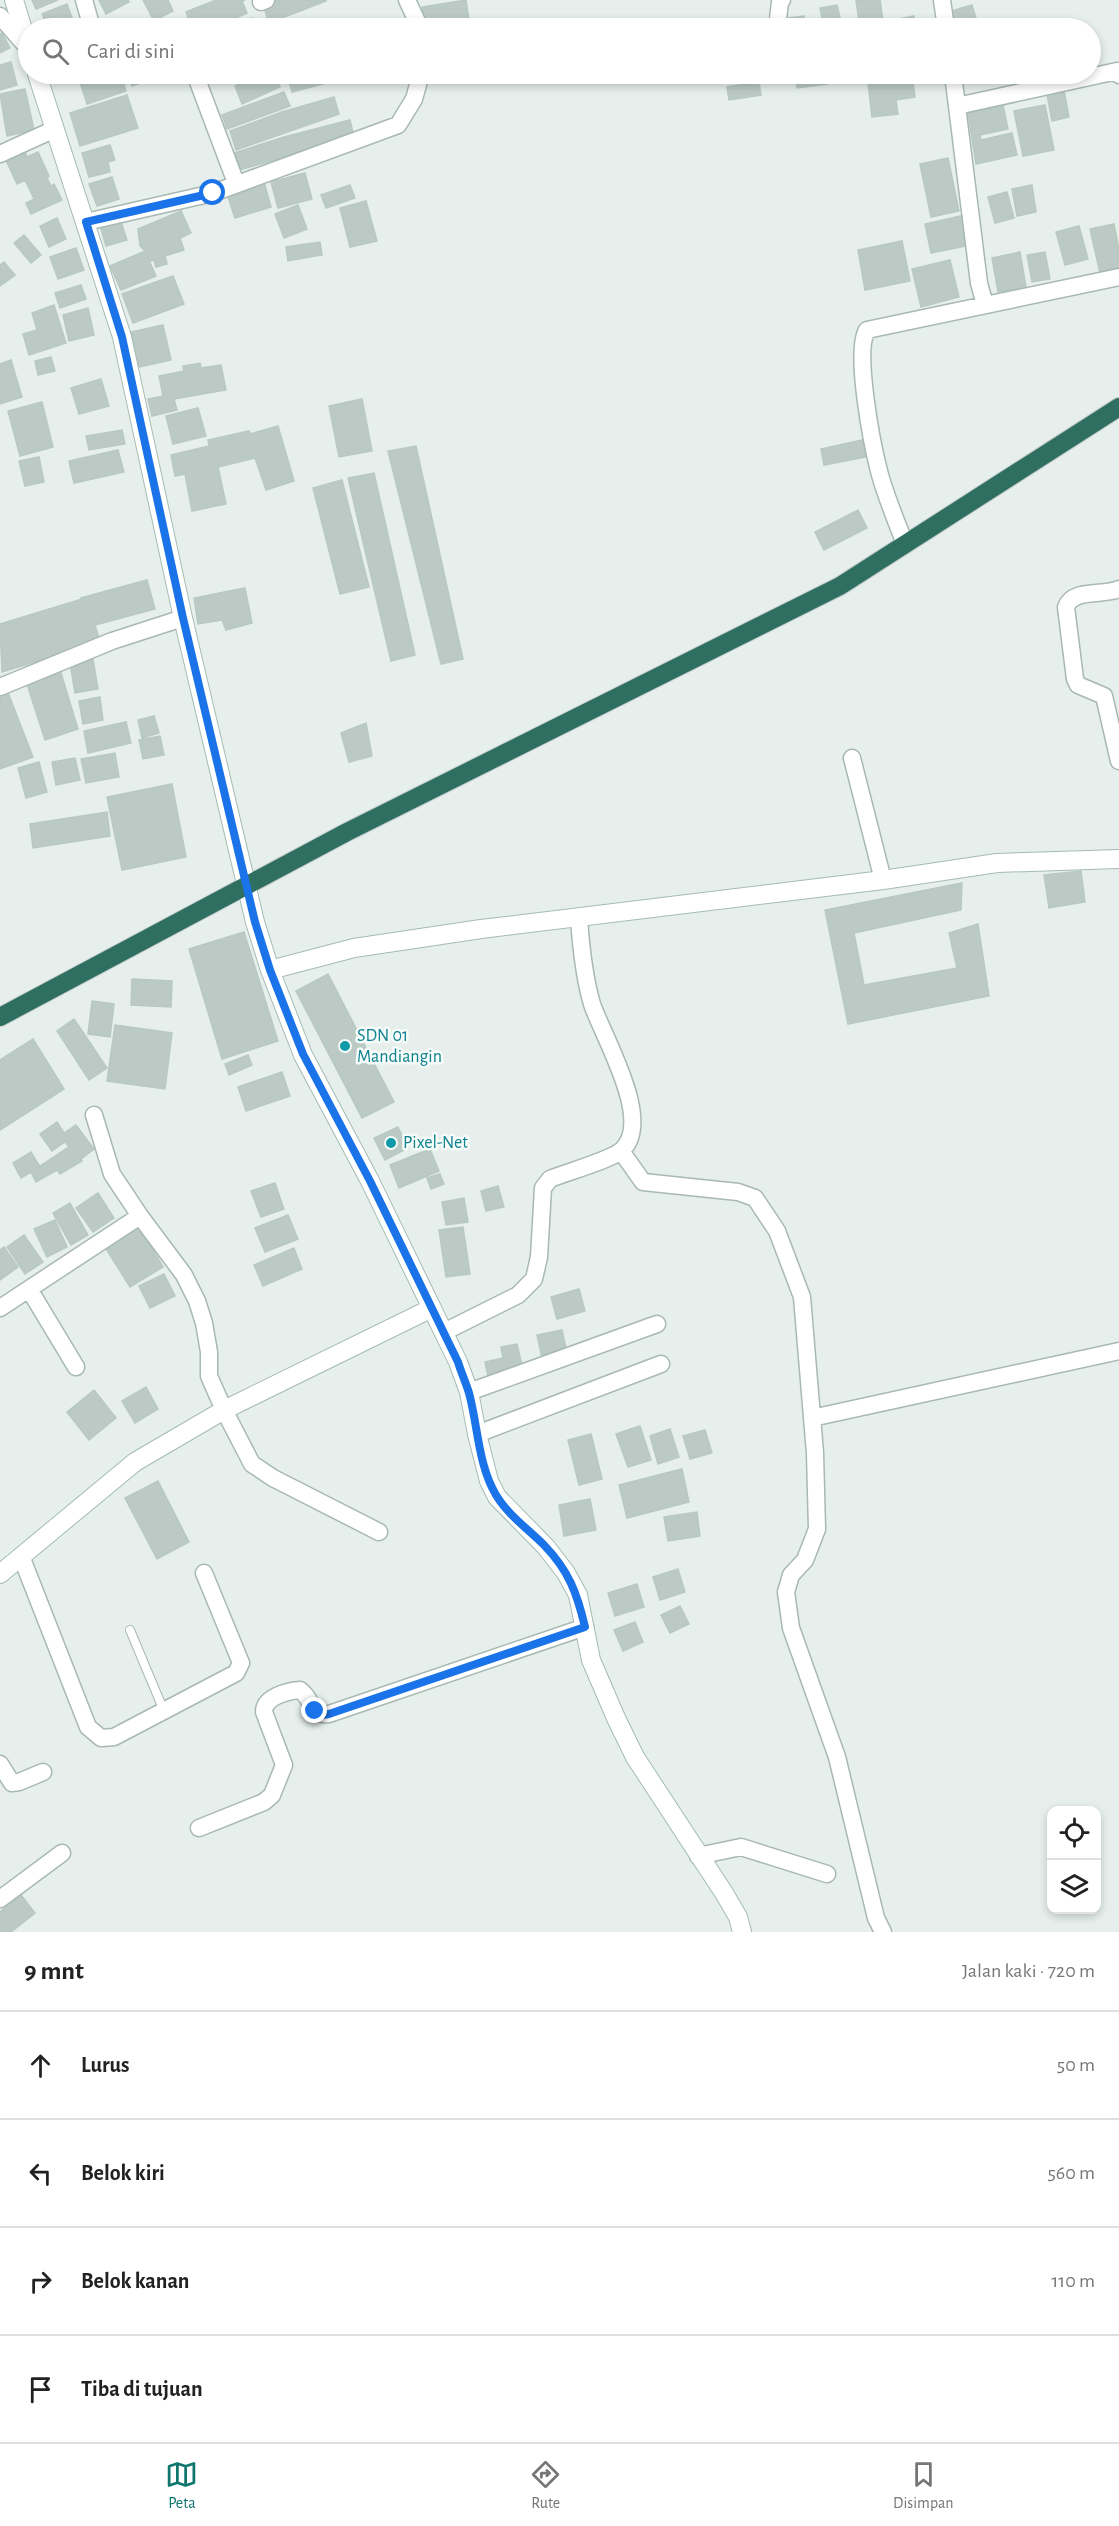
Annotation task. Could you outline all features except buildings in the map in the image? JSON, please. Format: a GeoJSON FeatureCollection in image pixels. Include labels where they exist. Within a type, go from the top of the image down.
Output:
{"type":"FeatureCollection","features":[{"type":"Feature","properties":{"kind":"highway"},"geometry":{"type":"LineString","coordinates":[[0,1017],[247,884],[840,586],[1119,407]]}},
{"type":"Feature","properties":{"kind":"street"},"geometry":{"type":"LineString","coordinates":[[14,0],[19,18]]}},
{"type":"Feature","properties":{"kind":"street"},"geometry":{"type":"LineString","coordinates":[[84,0],[89,18]]}},
{"type":"Feature","properties":{"kind":"street"},"geometry":{"type":"LineString","coordinates":[[407,0],[415,18]]}},
{"type":"Feature","properties":{"kind":"street"},"geometry":{"type":"LineString","coordinates":[[778,18],[782,0]]}},
{"type":"Feature","properties":{"kind":"street"},"geometry":{"type":"LineString","coordinates":[[942,0],[945,18]]}},
{"type":"Feature","properties":{"kind":"street"},"geometry":{"type":"LineString","coordinates":[[0,16],[18,36]]}},
{"type":"Feature","properties":{"kind":"street"},"geometry":{"type":"LineString","coordinates":[[1101,75],[1118,71],[1119,75]]}},
{"type":"Feature","properties":{"kind":"street"},"geometry":{"type":"LineString","coordinates":[[40,84],[122,337],[183,618],[255,922],[270,970],[303,1054],[370,1181],[444,1332],[469,1392],[489,1481],[497,1497],[546,1547],[566,1573],[578,1595],[591,1660],[635,1758],[738,1917],[742,1932]]}},
{"type":"Feature","properties":{"kind":"street"},"geometry":{"type":"LineString","coordinates":[[199,84],[237,183]]}},
{"type":"Feature","properties":{"kind":"street"},"geometry":{"type":"LineString","coordinates":[[86,222],[213,193],[355,143],[398,125],[414,99],[418,84]]}},
{"type":"Feature","properties":{"kind":"street"},"geometry":{"type":"LineString","coordinates":[[954,84],[979,283],[985,305]]}},
{"type":"Feature","properties":{"kind":"street"},"geometry":{"type":"LineString","coordinates":[[957,106],[1058,84]]}},
{"type":"Feature","properties":{"kind":"street"},"geometry":{"type":"LineString","coordinates":[[0,154],[55,129]]}},
{"type":"Feature","properties":{"kind":"street"},"geometry":{"type":"LineString","coordinates":[[905,544],[879,471],[866,400],[861,351],[867,330],[1119,277]]}},
{"type":"Feature","properties":{"kind":"street"},"geometry":{"type":"LineString","coordinates":[[1119,589],[1075,597],[1068,601],[1066,607],[1075,679],[1078,685],[1104,696],[1119,761]]}},
{"type":"Feature","properties":{"kind":"street"},"geometry":{"type":"LineString","coordinates":[[0,687],[112,641],[183,618]]}},
{"type":"Feature","properties":{"kind":"street"},"geometry":{"type":"LineString","coordinates":[[852,758],[883,880]]}},
{"type":"Feature","properties":{"kind":"street"},"geometry":{"type":"LineString","coordinates":[[270,970],[374,945],[481,929],[579,919],[997,864],[1119,859]]}},
{"type":"Feature","properties":{"kind":"street"},"geometry":{"type":"LineString","coordinates":[[444,1332],[518,1295],[534,1279],[539,1257],[543,1188],[550,1179],[621,1151],[630,1139],[633,1129],[631,1110],[620,1068],[592,1005],[582,958],[579,919]]}},
{"type":"Feature","properties":{"kind":"street"},"geometry":{"type":"LineString","coordinates":[[94,1115],[112,1174],[184,1275],[197,1301],[207,1342],[209,1376],[252,1464],[273,1478],[379,1533]]}},
{"type":"Feature","properties":{"kind":"street"},"geometry":{"type":"LineString","coordinates":[[621,1151],[643,1182],[738,1192],[755,1198],[777,1231],[802,1297],[818,1529],[805,1560],[791,1575],[786,1592],[791,1628],[837,1757],[876,1918],[883,1932]]}},
{"type":"Feature","properties":{"kind":"street"},"geometry":{"type":"LineString","coordinates":[[2,1301],[29,1289],[140,1216]]}},
{"type":"Feature","properties":{"kind":"street"},"geometry":{"type":"LineString","coordinates":[[29,1289],[76,1367]]}},
{"type":"Feature","properties":{"kind":"street"},"geometry":{"type":"LineString","coordinates":[[0,1574],[135,1462],[224,1410],[432,1308]]}},
{"type":"Feature","properties":{"kind":"street"},"geometry":{"type":"LineString","coordinates":[[469,1392],[657,1324]]}},
{"type":"Feature","properties":{"kind":"street"},"geometry":{"type":"LineString","coordinates":[[812,1418],[1119,1351]]}},
{"type":"Feature","properties":{"kind":"street"},"geometry":{"type":"LineString","coordinates":[[477,1434],[661,1364]]}},
{"type":"Feature","properties":{"kind":"street"},"geometry":{"type":"LineString","coordinates":[[21,1556],[88,1727],[101,1738],[114,1737],[236,1673],[241,1663],[204,1573]]}},
{"type":"Feature","properties":{"kind":"street"},"geometry":{"type":"LineString","coordinates":[[199,1828],[264,1802],[272,1795],[284,1765],[264,1712],[264,1706],[268,1700],[300,1690],[305,1693],[315,1711],[322,1715],[329,1714],[585,1627]]}},
{"type":"Feature","properties":{"kind":"street"},"geometry":{"type":"LineString","coordinates":[[0,1764],[12,1783],[43,1772]]}},
{"type":"Feature","properties":{"kind":"street"},"geometry":{"type":"LineString","coordinates":[[698,1856],[741,1847],[827,1874]]}},
{"type":"Feature","properties":{"kind":"street"},"geometry":{"type":"LineString","coordinates":[[0,1899],[63,1853]]}},
{"type":"Feature","properties":{"kind":"lane"},"geometry":{"type":"LineString","coordinates":[[130,1630],[164,1711]]}},
{"type":"Feature","properties":{"kind":"place","name":"SDN 01 Mandiangin"},"geometry":{"type":"Point","coordinates":[345,1046]}},
{"type":"Feature","properties":{"kind":"place","name":"Pixel-Net"},"geometry":{"type":"Point","coordinates":[391,1143]}},
{"type":"Feature","properties":{"kind":"route"},"geometry":{"type":"LineString","coordinates":[[213,193],[86,222],[122,337],[183,618],[255,922],[270,970],[303,1054],[370,1181],[458,1362],[469,1392],[489,1481],[497,1497],[546,1547],[566,1573],[578,1595],[585,1627],[329,1714],[322,1715],[315,1711]]}}]}
